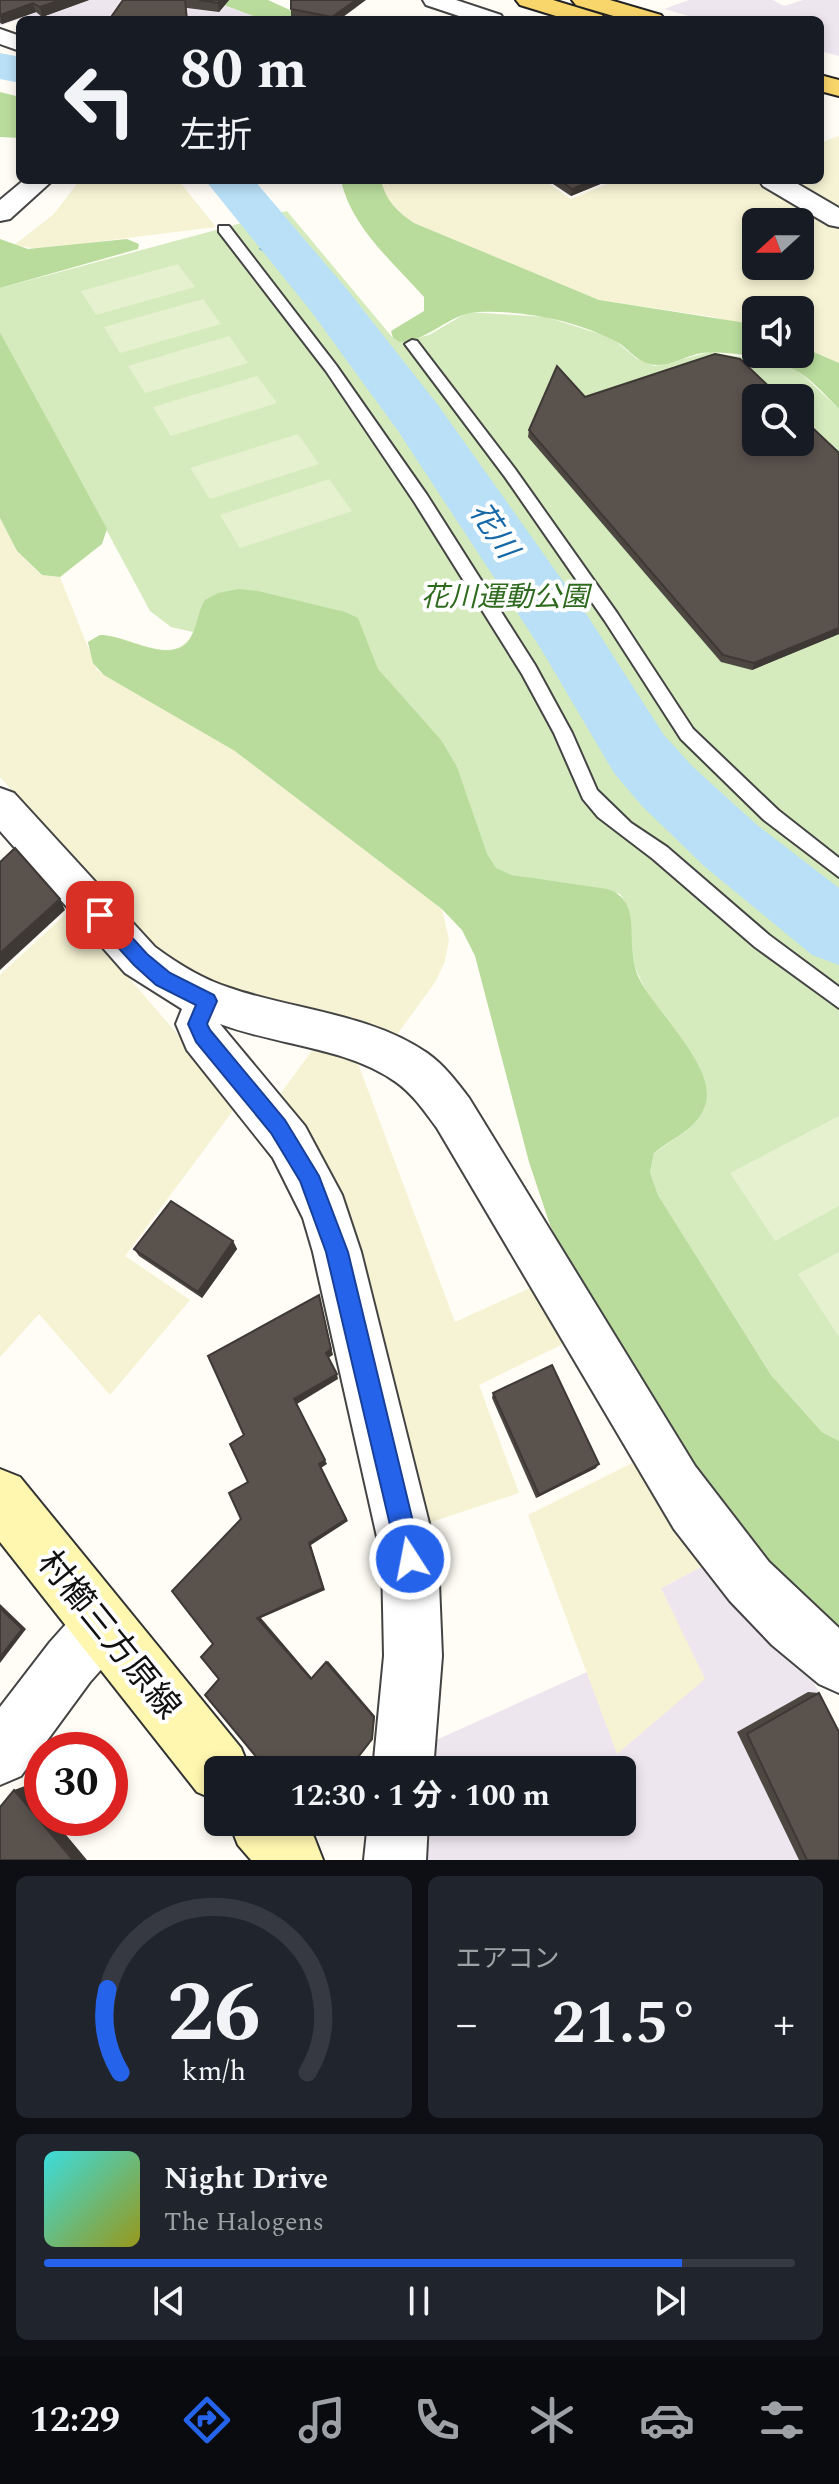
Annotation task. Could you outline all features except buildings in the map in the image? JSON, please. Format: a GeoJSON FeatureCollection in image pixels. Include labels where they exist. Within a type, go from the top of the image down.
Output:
{"type":"FeatureCollection","features":[{"type":"Feature","properties":{"kind":"main road"},"geometry":{"type":"LineString","coordinates":[[528,0],[581,16]]}},
{"type":"Feature","properties":{"kind":"main road"},"geometry":{"type":"LineString","coordinates":[[584,0],[639,16]]}},
{"type":"Feature","properties":{"kind":"main road","name":"村櫛三方原線"},"geometry":{"type":"LineString","coordinates":[[0,1497],[208,1756]]}},
{"type":"Feature","properties":{"kind":"main road"},"geometry":{"type":"LineString","coordinates":[[272,1836],[291,1860]]}},
{"type":"Feature","properties":{"kind":"street"},"geometry":{"type":"LineString","coordinates":[[434,0],[481,16]]}},
{"type":"Feature","properties":{"kind":"street"},"geometry":{"type":"LineString","coordinates":[[0,213],[35,184]]}},
{"type":"Feature","properties":{"kind":"street"},"geometry":{"type":"LineString","coordinates":[[779,184],[839,219]]}},
{"type":"Feature","properties":{"kind":"street"},"geometry":{"type":"LineString","coordinates":[[0,804],[140,960],[163,979],[207,1001],[388,1053],[414,1069],[435,1089],[676,1485],[715,1543],[761,1597],[839,1664]]}},
{"type":"Feature","properties":{"kind":"street"},"geometry":{"type":"LineString","coordinates":[[207,1001],[198,1024],[203,1036],[289,1142],[325,1212],[337,1252],[410,1559],[413,1656],[404,1756]]}},
{"type":"Feature","properties":{"kind":"street"},"geometry":{"type":"LineString","coordinates":[[0,1755],[70,1662],[103,1625]]}},
{"type":"Feature","properties":{"kind":"street"},"geometry":{"type":"LineString","coordinates":[[395,1860],[397,1836]]}},
{"type":"Feature","properties":{"kind":"lane"},"geometry":{"type":"LineString","coordinates":[[224,229],[331,368],[421,499],[529,670],[563,733],[590,794],[624,828],[660,853],[762,941],[839,999]]}},
{"type":"Feature","properties":{"kind":"lane"},"geometry":{"type":"LineString","coordinates":[[412,344],[510,473],[595,593],[687,734],[771,815],[839,869]]}},
{"type":"Feature","properties":{"kind":"shaded area"},"geometry":{"type":"Polygon","coordinates":[[[0,0],[195,0],[221,4],[253,16],[16,16],[16,20],[0,26],[0,0]]]}},
{"type":"Feature","properties":{"kind":"shaded area"},"geometry":{"type":"Polygon","coordinates":[[[689,0],[773,0],[784,6],[803,0],[839,0],[839,56],[824,52],[824,16],[689,16],[664,9],[689,0]]]}},
{"type":"Feature","properties":{"kind":"shaded area"},"geometry":{"type":"Polygon","coordinates":[[[839,136],[839,212],[791,184],[824,184],[824,142],[839,136]]]}},
{"type":"Feature","properties":{"kind":"shaded area"},"geometry":{"type":"Polygon","coordinates":[[[77,184],[181,184],[216,227],[38,249],[14,245],[53,215],[77,184]]]}},
{"type":"Feature","properties":{"kind":"shaded area"},"geometry":{"type":"Polygon","coordinates":[[[382,184],[549,184],[571,199],[607,184],[767,184],[808,208],[742,208],[742,280],[814,280],[814,211],[839,226],[839,363],[814,352],[814,296],[742,296],[742,324],[714,317],[599,300],[414,223],[395,209],[382,184]]]}},
{"type":"Feature","properties":{"kind":"shaded area"},"geometry":{"type":"Polygon","coordinates":[[[0,518],[17,551],[41,575],[60,577],[97,670],[235,751],[442,909],[449,940],[445,961],[436,981],[396,1036],[200,979],[156,948],[0,777],[0,518]]]}},
{"type":"Feature","properties":{"kind":"shaded area"},"geometry":{"type":"Polygon","coordinates":[[[70,910],[238,1104],[125,1256],[190,1300],[110,1395],[39,1314],[0,1357],[0,975],[70,910]]]}},
{"type":"Feature","properties":{"kind":"shaded area"},"geometry":{"type":"Polygon","coordinates":[[[313,1049],[357,1061],[455,1322],[532,1287],[565,1343],[479,1385],[519,1493],[425,1524],[278,1097],[313,1049]]]}},
{"type":"Feature","properties":{"kind":"shaded area"},"geometry":{"type":"Polygon","coordinates":[[[634,1462],[703,1566],[661,1588],[705,1679],[617,1754],[528,1515],[634,1462]]]}},
{"type":"Feature","properties":{"kind":"shaded area"},"geometry":{"type":"Polygon","coordinates":[[[703,1566],[746,1617],[812,1679],[839,1731],[839,1860],[418,1860],[420,1836],[636,1836],[636,1756],[426,1756],[427,1744],[587,1672],[617,1753],[661,1588],[703,1566]]]}},
{"type":"Feature","properties":{"kind":"green space"},"geometry":{"type":"Polygon","coordinates":[[[195,0],[268,0],[303,16],[253,16],[221,4],[195,0]]]}},
{"type":"Feature","properties":{"kind":"green space"},"geometry":{"type":"Polygon","coordinates":[[[0,92],[16,96],[16,138],[0,137],[0,92]]]}},
{"type":"Feature","properties":{"kind":"green space"},"geometry":{"type":"Polygon","coordinates":[[[342,184],[382,184],[393,205],[414,223],[599,300],[742,323],[742,356],[707,353],[668,364],[650,364],[620,344],[583,327],[531,315],[495,312],[458,317],[420,337],[399,342],[393,338],[391,331],[424,311],[424,297],[387,257],[354,213],[342,184]]]}},
{"type":"Feature","properties":{"kind":"green space","name":"花川運動公園"},"geometry":{"type":"Polygon","coordinates":[[[287,211],[399,342],[429,335],[468,312],[546,317],[603,335],[637,359],[655,366],[710,352],[742,357],[742,368],[793,368],[812,384],[742,384],[742,456],[814,456],[814,386],[839,409],[839,1441],[822,1432],[771,1375],[658,1195],[650,1172],[654,1153],[686,1131],[698,1065],[663,1017],[634,965],[630,920],[620,894],[512,875],[496,869],[462,930],[442,909],[235,751],[104,675],[93,663],[88,642],[100,635],[164,650],[176,649],[186,643],[193,632],[171,627],[150,611],[0,332],[0,288],[287,211]]]}},
{"type":"Feature","properties":{"kind":"green space"},"geometry":{"type":"Polygon","coordinates":[[[0,239],[28,249],[127,239],[139,244],[138,249],[0,288],[0,239]]]}},
{"type":"Feature","properties":{"kind":"green space"},"geometry":{"type":"Polygon","coordinates":[[[178,264],[195,287],[96,315],[81,291],[178,264]]]}},
{"type":"Feature","properties":{"kind":"green space"},"geometry":{"type":"Polygon","coordinates":[[[203,299],[221,324],[120,353],[104,327],[203,299]]]}},
{"type":"Feature","properties":{"kind":"green space"},"geometry":{"type":"Polygon","coordinates":[[[0,332],[107,529],[102,544],[60,577],[42,575],[17,551],[0,518],[0,332]]]}},
{"type":"Feature","properties":{"kind":"green space"},"geometry":{"type":"Polygon","coordinates":[[[229,336],[248,363],[145,393],[128,366],[229,336]]]}},
{"type":"Feature","properties":{"kind":"green space"},"geometry":{"type":"Polygon","coordinates":[[[814,352],[839,363],[839,409],[814,384],[790,368],[814,368],[814,352]]]}},
{"type":"Feature","properties":{"kind":"green space"},"geometry":{"type":"Polygon","coordinates":[[[257,376],[277,403],[171,436],[153,407],[257,376]]]}},
{"type":"Feature","properties":{"kind":"green space"},"geometry":{"type":"Polygon","coordinates":[[[298,434],[319,464],[210,499],[190,468],[298,434]]]}},
{"type":"Feature","properties":{"kind":"green space"},"geometry":{"type":"Polygon","coordinates":[[[329,479],[352,511],[240,548],[220,515],[329,479]]]}},
{"type":"Feature","properties":{"kind":"green space"},"geometry":{"type":"Polygon","coordinates":[[[239,589],[345,612],[358,618],[378,669],[441,740],[457,767],[487,854],[496,868],[512,875],[607,889],[626,903],[630,914],[635,967],[640,980],[693,1056],[706,1088],[706,1102],[698,1119],[654,1153],[650,1172],[658,1195],[771,1375],[822,1432],[839,1441],[839,1632],[733,1526],[580,1284],[550,1225],[529,1162],[475,956],[462,930],[442,909],[235,751],[104,675],[93,663],[88,642],[100,635],[162,650],[174,650],[184,645],[192,635],[205,600],[218,593],[239,589]]]}},
{"type":"Feature","properties":{"kind":"green space"},"geometry":{"type":"Polygon","coordinates":[[[839,1116],[839,1206],[775,1241],[730,1173],[839,1116]]]}},
{"type":"Feature","properties":{"kind":"green space"},"geometry":{"type":"Polygon","coordinates":[[[839,1252],[839,1337],[798,1274],[839,1252]]]}},
{"type":"Feature","properties":{"kind":"water"},"geometry":{"type":"Polygon","coordinates":[[[287,238],[300,238],[311,270],[302,273],[261,249],[287,238]]]}},
{"type":"Feature","properties":{"kind":"water"},"geometry":{"type":"Polygon","coordinates":[[[757,835],[787,882],[775,893],[725,866],[724,850],[740,838],[757,835]]]}},
{"type":"Feature","properties":{"kind":"waterway","name":"花川"},"geometry":{"type":"LineString","coordinates":[[0,66],[16,69]]}},
{"type":"Feature","properties":{"kind":"waterway","name":"花川"},"geometry":{"type":"LineString","coordinates":[[232,184],[328,299],[418,418],[564,632],[639,754],[667,786],[730,845],[839,932]]}},
{"type":"Feature","properties":{"kind":"route"},"geometry":{"type":"LineString","coordinates":[[100,915],[140,960],[163,979],[207,1001],[198,1024],[203,1036],[267,1112],[309,1176],[325,1212],[337,1252],[402,1514],[410,1559]]}}]}
